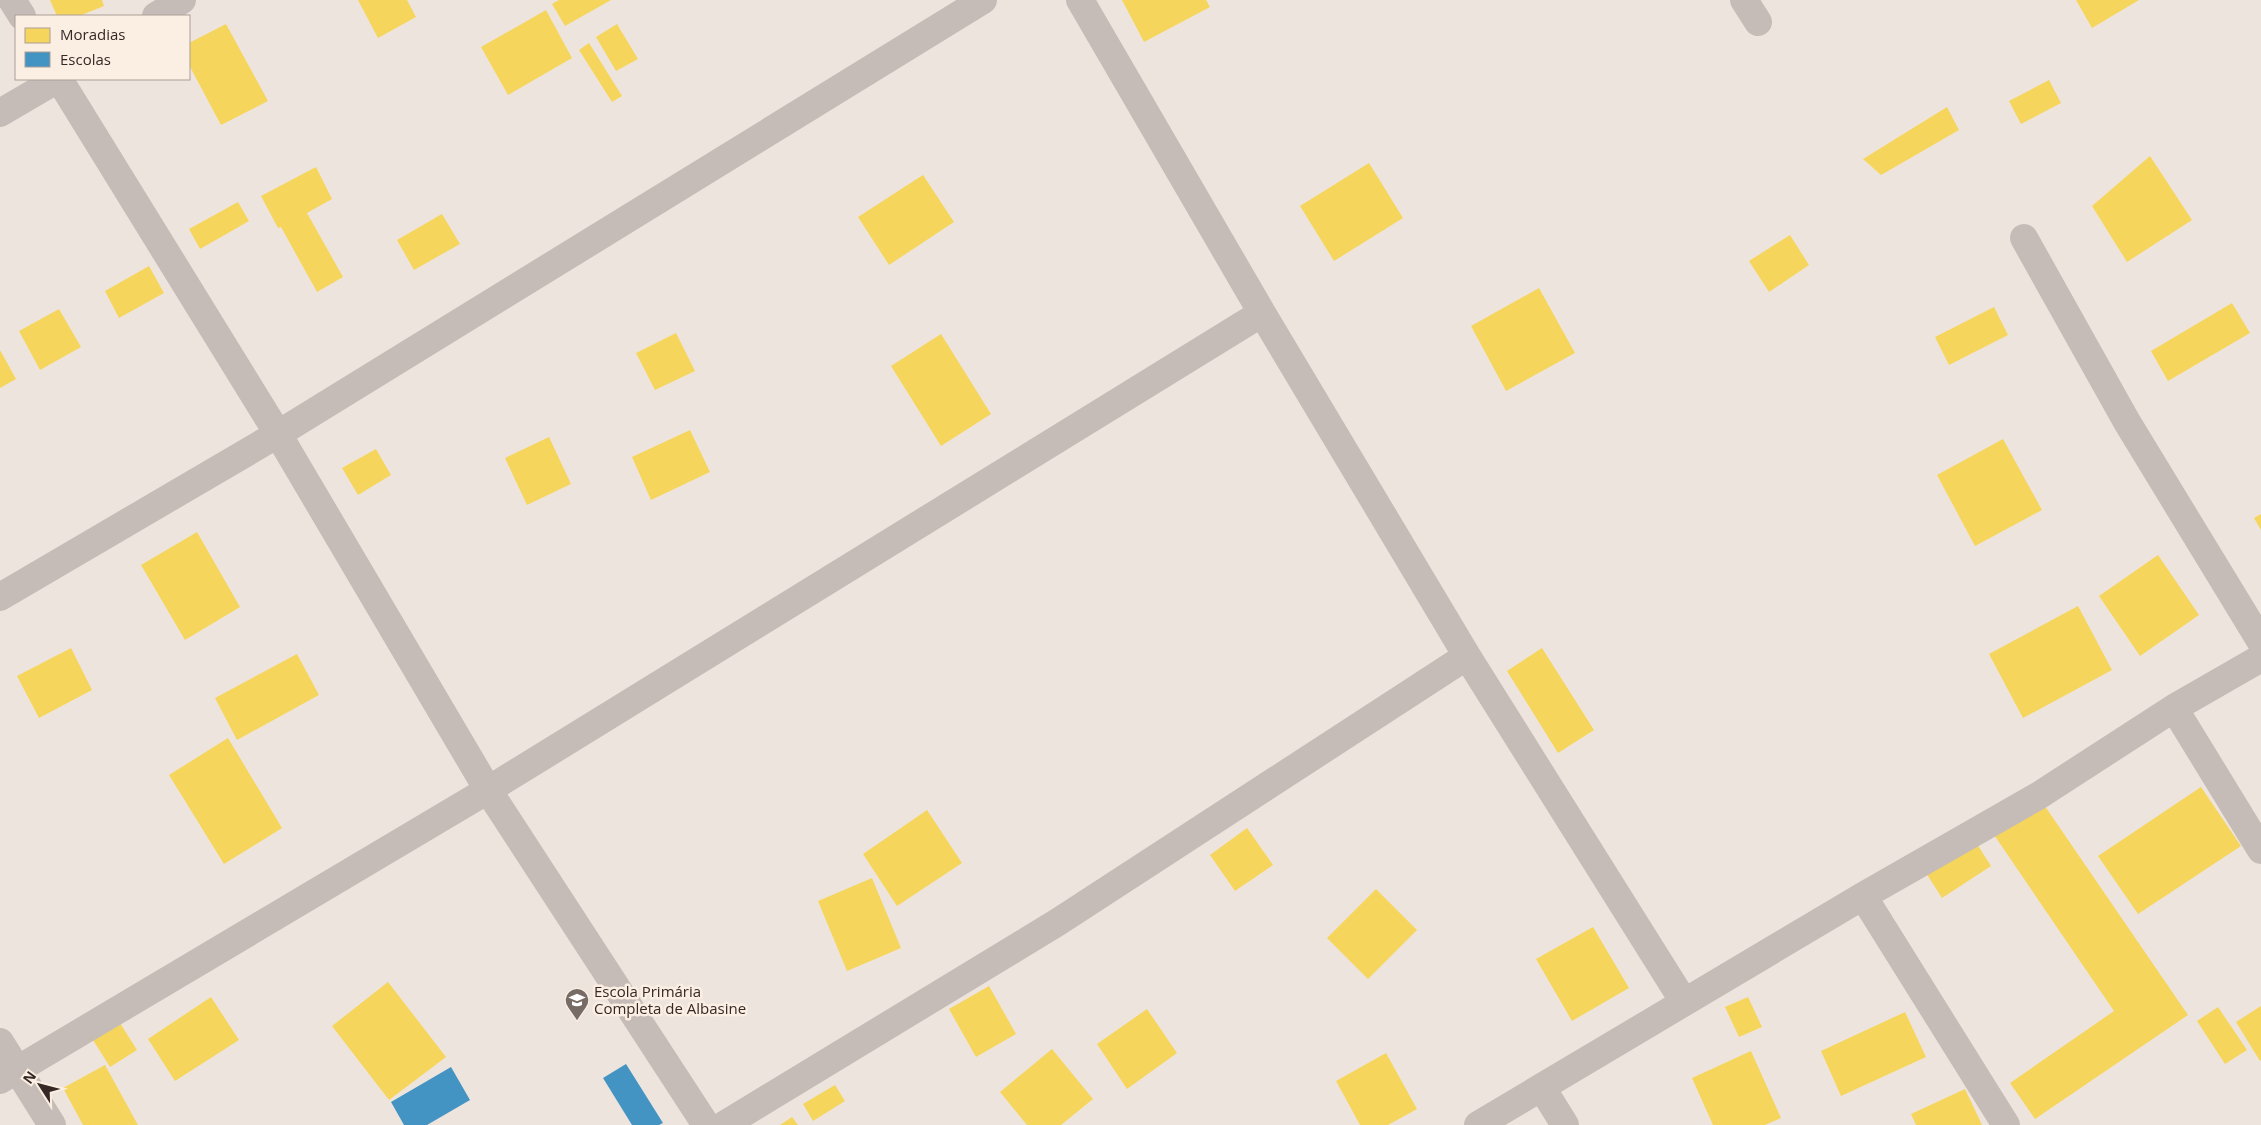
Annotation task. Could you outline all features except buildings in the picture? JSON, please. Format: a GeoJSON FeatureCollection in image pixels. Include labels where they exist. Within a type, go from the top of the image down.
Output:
{"type":"FeatureCollection","features":[{"type":"Feature","properties":{"kind":"street"},"geometry":{"type":"LineString","coordinates":[[12,0],[21,15]]}},
{"type":"Feature","properties":{"kind":"street"},"geometry":{"type":"LineString","coordinates":[[158,15],[182,0]]}},
{"type":"Feature","properties":{"kind":"street"},"geometry":{"type":"LineString","coordinates":[[0,597],[278,434],[983,0]]}},
{"type":"Feature","properties":{"kind":"street"},"geometry":{"type":"LineString","coordinates":[[1080,0],[1262,314],[1467,656],[1684,1002]]}},
{"type":"Feature","properties":{"kind":"street"},"geometry":{"type":"LineString","coordinates":[[0,113],[56,80]]}},
{"type":"Feature","properties":{"kind":"street"},"geometry":{"type":"LineString","coordinates":[[59,80],[278,434],[488,790],[706,1125]]}},
{"type":"Feature","properties":{"kind":"street"},"geometry":{"type":"LineString","coordinates":[[2024,238],[2127,422],[2261,642]]}},
{"type":"Feature","properties":{"kind":"street"},"geometry":{"type":"LineString","coordinates":[[9,1075],[488,790],[1262,314]]}},
{"type":"Feature","properties":{"kind":"street"},"geometry":{"type":"LineString","coordinates":[[724,1125],[1058,922],[1467,656]]}},
{"type":"Feature","properties":{"kind":"street"},"geometry":{"type":"LineString","coordinates":[[1478,1125],[1863,896],[2038,796],[2174,708],[2261,658]]}},
{"type":"Feature","properties":{"kind":"street"},"geometry":{"type":"LineString","coordinates":[[2174,708],[2261,850]]}},
{"type":"Feature","properties":{"kind":"street"},"geometry":{"type":"LineString","coordinates":[[1863,896],[2006,1125]]}},
{"type":"Feature","properties":{"kind":"street"},"geometry":{"type":"LineString","coordinates":[[0,1042],[9,1075],[52,1125]]}},
{"type":"Feature","properties":{"kind":"street"},"geometry":{"type":"LineString","coordinates":[[1542,1088],[1565,1125]]}},
{"type":"Feature","properties":{"kind":"place","name":"Escola Primária Completa de Albasine"},"geometry":{"type":"Point","coordinates":[577,1021]}}]}
